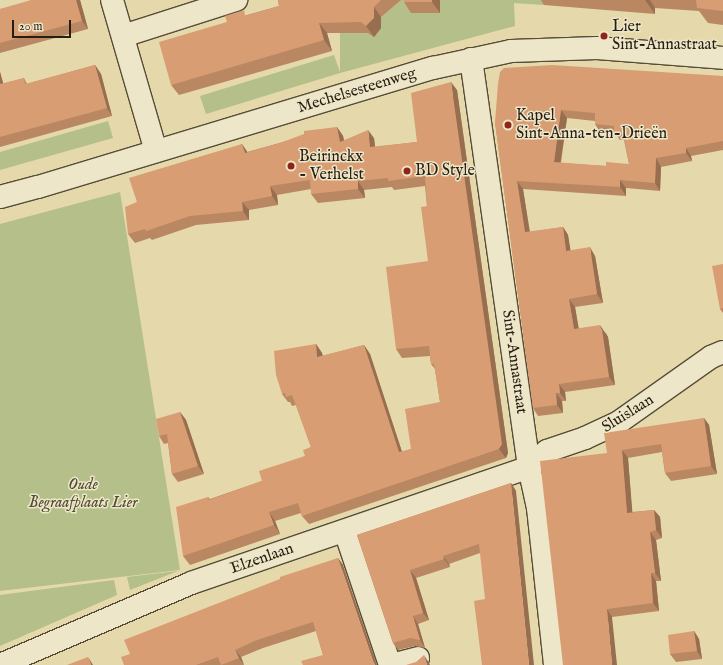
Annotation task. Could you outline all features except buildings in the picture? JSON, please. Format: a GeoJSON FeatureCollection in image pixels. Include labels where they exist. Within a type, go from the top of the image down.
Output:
{"type":"FeatureCollection","features":[{"type":"Feature","properties":{"kind":"street"},"geometry":{"type":"LineString","coordinates":[[112,0],[156,151]]}},
{"type":"Feature","properties":{"kind":"street"},"geometry":{"type":"LineString","coordinates":[[122,36],[236,0]]}},
{"type":"Feature","properties":{"kind":"street","name":"Mechelsesteenweg"},"geometry":{"type":"LineString","coordinates":[[0,197],[38,187],[433,68],[511,51],[597,48],[723,58]]}},
{"type":"Feature","properties":{"kind":"street","name":"Sint-Annastraat"},"geometry":{"type":"LineString","coordinates":[[471,59],[529,467],[538,508],[555,665]]}},
{"type":"Feature","properties":{"kind":"street","name":"Sluislaan"},"geometry":{"type":"LineString","coordinates":[[529,467],[547,451],[585,438],[619,422],[706,360],[723,352]]}},
{"type":"Feature","properties":{"kind":"street","name":"Elzenlaan"},"geometry":{"type":"LineString","coordinates":[[0,665],[191,583],[529,467]]}},
{"type":"Feature","properties":{"kind":"street"},"geometry":{"type":"LineString","coordinates":[[345,531],[391,665],[418,658]]}},
{"type":"Feature","properties":{"kind":"green space"},"geometry":{"type":"Polygon","coordinates":[[[340,0],[545,0],[544,5],[514,3],[515,26],[340,73],[206,114],[200,96],[334,55],[340,72],[340,0]]]}},
{"type":"Feature","properties":{"kind":"green space"},"geometry":{"type":"Polygon","coordinates":[[[108,121],[113,138],[0,170],[0,152],[108,121]]]}},
{"type":"Feature","properties":{"kind":"green space","name":"Oude Begraafplaats Lier"},"geometry":{"type":"Polygon","coordinates":[[[120,192],[180,570],[0,591],[0,224],[120,192]]]}},
{"type":"Feature","properties":{"kind":"green space"},"geometry":{"type":"Polygon","coordinates":[[[178,571],[130,590],[127,577],[178,571]]]}},
{"type":"Feature","properties":{"kind":"green space"},"geometry":{"type":"Polygon","coordinates":[[[114,580],[117,595],[0,646],[0,595],[114,580]]]}},
{"type":"Feature","properties":{"kind":"place","name":"Lier Sint-Annastraat"},"geometry":{"type":"Point","coordinates":[604,36]}},
{"type":"Feature","properties":{"kind":"place","name":"Kapel Sint-Anna-ten-Drieën"},"geometry":{"type":"Point","coordinates":[508,125]}},
{"type":"Feature","properties":{"kind":"place","name":"Beirinckx - Verhelst"},"geometry":{"type":"Point","coordinates":[291,166]}},
{"type":"Feature","properties":{"kind":"place","name":"BD Style"},"geometry":{"type":"Point","coordinates":[407,171]}}]}
